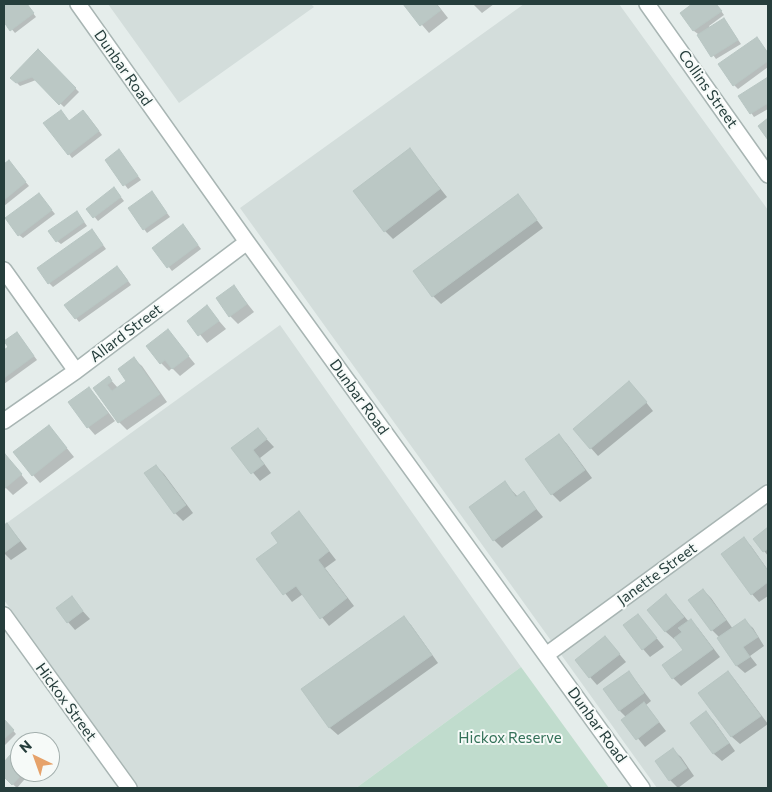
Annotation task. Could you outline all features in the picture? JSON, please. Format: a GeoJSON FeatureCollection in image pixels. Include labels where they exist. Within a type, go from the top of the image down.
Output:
{"type":"FeatureCollection","features":[{"type":"Feature","properties":{"kind":"street","name":"Dunbar Road"},"geometry":{"type":"LineString","coordinates":[[78,4],[642,788]]}},
{"type":"Feature","properties":{"kind":"street","name":"Collins Street"},"geometry":{"type":"LineString","coordinates":[[647,4],[768,175]]}},
{"type":"Feature","properties":{"kind":"street","name":"Allard Street"},"geometry":{"type":"LineString","coordinates":[[4,421],[76,371],[248,242]]}},
{"type":"Feature","properties":{"kind":"street"},"geometry":{"type":"LineString","coordinates":[[4,270],[76,371]]}},
{"type":"Feature","properties":{"kind":"street","name":"Janette Street"},"geometry":{"type":"LineString","coordinates":[[546,655],[768,493]]}},
{"type":"Feature","properties":{"kind":"street","name":"Hickox Street"},"geometry":{"type":"LineString","coordinates":[[4,615],[129,788]]}},
{"type":"Feature","properties":{"kind":"shaded area"},"geometry":{"type":"Polygon","coordinates":[[[108,4],[311,4],[314,7],[179,103],[108,4]]]}},
{"type":"Feature","properties":{"kind":"shaded area"},"geometry":{"type":"Polygon","coordinates":[[[524,4],[619,4],[768,210],[768,788],[657,788],[240,208],[524,4]]]}},
{"type":"Feature","properties":{"kind":"shaded area"},"geometry":{"type":"Polygon","coordinates":[[[280,325],[521,667],[356,788],[138,788],[4,600],[4,525],[280,325]]]}},
{"type":"Feature","properties":{"kind":"green space","name":"Hickox Reserve"},"geometry":{"type":"Polygon","coordinates":[[[521,667],[609,788],[356,788],[521,667]]]}},
{"type":"Feature","properties":{"kind":"building"},"geometry":{"type":"Polygon","coordinates":[[[4,4],[27,4],[34,13],[10,31],[4,22],[4,4]]]}},
{"type":"Feature","properties":{"kind":"building"},"geometry":{"type":"Polygon","coordinates":[[[403,4],[436,4],[441,10],[420,26],[403,4]]]}},
{"type":"Feature","properties":{"kind":"building"},"geometry":{"type":"Polygon","coordinates":[[[692,4],[716,4],[722,11],[693,31],[680,13],[692,4]]]}},
{"type":"Feature","properties":{"kind":"building"},"geometry":{"type":"Polygon","coordinates":[[[724,18],[738,40],[711,57],[697,35],[724,18]]]}},
{"type":"Feature","properties":{"kind":"building"},"geometry":{"type":"Polygon","coordinates":[[[757,37],[768,53],[768,61],[733,86],[718,64],[757,37]]]}},
{"type":"Feature","properties":{"kind":"building"},"geometry":{"type":"Polygon","coordinates":[[[38,49],[76,88],[59,105],[32,77],[16,83],[10,78],[38,49]]]}},
{"type":"Feature","properties":{"kind":"building"},"geometry":{"type":"Polygon","coordinates":[[[768,77],[768,103],[750,114],[738,96],[768,77]]]}},
{"type":"Feature","properties":{"kind":"building"},"geometry":{"type":"Polygon","coordinates":[[[61,110],[69,121],[83,110],[99,131],[68,155],[43,123],[61,110]]]}},
{"type":"Feature","properties":{"kind":"building"},"geometry":{"type":"Polygon","coordinates":[[[768,118],[768,140],[758,126],[768,118]]]}},
{"type":"Feature","properties":{"kind":"building"},"geometry":{"type":"Polygon","coordinates":[[[410,148],[440,189],[384,232],[353,191],[410,148]]]}},
{"type":"Feature","properties":{"kind":"building"},"geometry":{"type":"Polygon","coordinates":[[[119,149],[138,176],[123,186],[105,160],[119,149]]]}},
{"type":"Feature","properties":{"kind":"building"},"geometry":{"type":"Polygon","coordinates":[[[9,160],[26,182],[4,200],[4,164],[9,160]]]}},
{"type":"Feature","properties":{"kind":"building"},"geometry":{"type":"Polygon","coordinates":[[[114,187],[121,197],[93,218],[86,209],[114,187]]]}},
{"type":"Feature","properties":{"kind":"building"},"geometry":{"type":"Polygon","coordinates":[[[152,191],[167,213],[143,230],[128,208],[152,191]]]}},
{"type":"Feature","properties":{"kind":"building"},"geometry":{"type":"Polygon","coordinates":[[[39,193],[52,210],[18,236],[5,218],[39,193]]]}},
{"type":"Feature","properties":{"kind":"building"},"geometry":{"type":"Polygon","coordinates":[[[518,194],[537,220],[432,297],[413,271],[518,194]]]}},
{"type":"Feature","properties":{"kind":"building"},"geometry":{"type":"Polygon","coordinates":[[[77,211],[84,222],[56,242],[48,231],[77,211]]]}},
{"type":"Feature","properties":{"kind":"building"},"geometry":{"type":"Polygon","coordinates":[[[183,224],[198,245],[167,268],[152,248],[183,224]]]}},
{"type":"Feature","properties":{"kind":"building"},"geometry":{"type":"Polygon","coordinates":[[[92,229],[103,245],[48,284],[37,268],[92,229]]]}},
{"type":"Feature","properties":{"kind":"building"},"geometry":{"type":"Polygon","coordinates":[[[117,266],[128,281],[75,319],[64,305],[117,266]]]}},
{"type":"Feature","properties":{"kind":"building"},"geometry":{"type":"Polygon","coordinates":[[[234,285],[247,304],[229,317],[216,298],[234,285]]]}},
{"type":"Feature","properties":{"kind":"building"},"geometry":{"type":"Polygon","coordinates":[[[207,305],[219,321],[198,336],[187,321],[207,305]]]}},
{"type":"Feature","properties":{"kind":"building"},"geometry":{"type":"Polygon","coordinates":[[[168,329],[189,356],[172,369],[165,360],[160,364],[146,346],[168,329]]]}},
{"type":"Feature","properties":{"kind":"building"},"geometry":{"type":"Polygon","coordinates":[[[17,332],[34,356],[4,378],[4,350],[8,347],[4,341],[17,332]]]}},
{"type":"Feature","properties":{"kind":"building"},"geometry":{"type":"Polygon","coordinates":[[[134,357],[160,394],[118,423],[93,388],[109,376],[112,381],[107,385],[112,391],[126,381],[118,369],[134,357]]]}},
{"type":"Feature","properties":{"kind":"building"},"geometry":{"type":"Polygon","coordinates":[[[629,381],[647,402],[590,449],[573,429],[629,381]]]}},
{"type":"Feature","properties":{"kind":"building"},"geometry":{"type":"Polygon","coordinates":[[[89,387],[108,413],[87,428],[68,402],[89,387]]]}},
{"type":"Feature","properties":{"kind":"building"},"geometry":{"type":"Polygon","coordinates":[[[49,425],[67,448],[32,476],[13,452],[49,425]]]}},
{"type":"Feature","properties":{"kind":"building"},"geometry":{"type":"Polygon","coordinates":[[[258,428],[267,439],[253,450],[264,464],[251,474],[231,448],[258,428]]]}},
{"type":"Feature","properties":{"kind":"building"},"geometry":{"type":"Polygon","coordinates":[[[559,434],[585,470],[551,495],[525,459],[559,434]]]}},
{"type":"Feature","properties":{"kind":"building"},"geometry":{"type":"Polygon","coordinates":[[[4,455],[22,474],[4,489],[4,455]]]}},
{"type":"Feature","properties":{"kind":"building"},"geometry":{"type":"Polygon","coordinates":[[[156,465],[186,505],[174,514],[144,473],[156,465]]]}},
{"type":"Feature","properties":{"kind":"building"},"geometry":{"type":"Polygon","coordinates":[[[505,481],[516,497],[524,491],[536,509],[493,541],[469,507],[505,481]]]}},
{"type":"Feature","properties":{"kind":"building"},"geometry":{"type":"Polygon","coordinates":[[[299,511],[329,551],[318,560],[347,598],[320,619],[296,586],[283,595],[256,559],[278,543],[271,533],[299,511]]]}},
{"type":"Feature","properties":{"kind":"building"},"geometry":{"type":"Polygon","coordinates":[[[7,523],[20,541],[4,553],[4,525],[7,523]]]}},
{"type":"Feature","properties":{"kind":"building"},"geometry":{"type":"Polygon","coordinates":[[[768,527],[768,549],[763,552],[753,539],[768,527]]]}},
{"type":"Feature","properties":{"kind":"building"},"geometry":{"type":"Polygon","coordinates":[[[744,537],[768,571],[768,582],[751,595],[721,554],[744,537]]]}},
{"type":"Feature","properties":{"kind":"building"},"geometry":{"type":"Polygon","coordinates":[[[703,589],[726,620],[711,631],[688,600],[703,589]]]}},
{"type":"Feature","properties":{"kind":"building"},"geometry":{"type":"Polygon","coordinates":[[[666,594],[684,617],[665,632],[647,610],[666,594]]]}},
{"type":"Feature","properties":{"kind":"building"},"geometry":{"type":"Polygon","coordinates":[[[72,596],[83,611],[67,623],[56,608],[72,596]]]}},
{"type":"Feature","properties":{"kind":"building"},"geometry":{"type":"Polygon","coordinates":[[[638,614],[657,638],[642,650],[623,625],[638,614]]]}},
{"type":"Feature","properties":{"kind":"building"},"geometry":{"type":"Polygon","coordinates":[[[404,616],[432,655],[329,728],[301,689],[404,616]]]}},
{"type":"Feature","properties":{"kind":"building"},"geometry":{"type":"Polygon","coordinates":[[[691,619],[713,649],[672,679],[662,665],[683,650],[674,638],[682,632],[678,628],[691,619]]]}},
{"type":"Feature","properties":{"kind":"building"},"geometry":{"type":"Polygon","coordinates":[[[745,619],[758,637],[743,647],[750,657],[736,666],[717,638],[745,619]]]}},
{"type":"Feature","properties":{"kind":"building"},"geometry":{"type":"Polygon","coordinates":[[[605,636],[620,654],[589,678],[575,660],[605,636]]]}},
{"type":"Feature","properties":{"kind":"building"},"geometry":{"type":"Polygon","coordinates":[[[629,671],[644,693],[619,711],[603,689],[629,671]]]}},
{"type":"Feature","properties":{"kind":"building"},"geometry":{"type":"Polygon","coordinates":[[[728,671],[761,716],[731,737],[698,693],[728,671]]]}},
{"type":"Feature","properties":{"kind":"building"},"geometry":{"type":"Polygon","coordinates":[[[644,702],[659,722],[636,740],[621,720],[644,702]]]}},
{"type":"Feature","properties":{"kind":"building"},"geometry":{"type":"Polygon","coordinates":[[[706,711],[729,743],[713,754],[690,723],[706,711]]]}},
{"type":"Feature","properties":{"kind":"building"},"geometry":{"type":"Polygon","coordinates":[[[4,719],[14,730],[4,739],[4,719]]]}},
{"type":"Feature","properties":{"kind":"building"},"geometry":{"type":"Polygon","coordinates":[[[673,748],[687,768],[669,781],[655,761],[673,748]]]}},
{"type":"Feature","properties":{"kind":"building"},"geometry":{"type":"Polygon","coordinates":[[[10,755],[10,782],[15,782],[12,785],[4,777],[4,762],[10,755]]]}}]}
